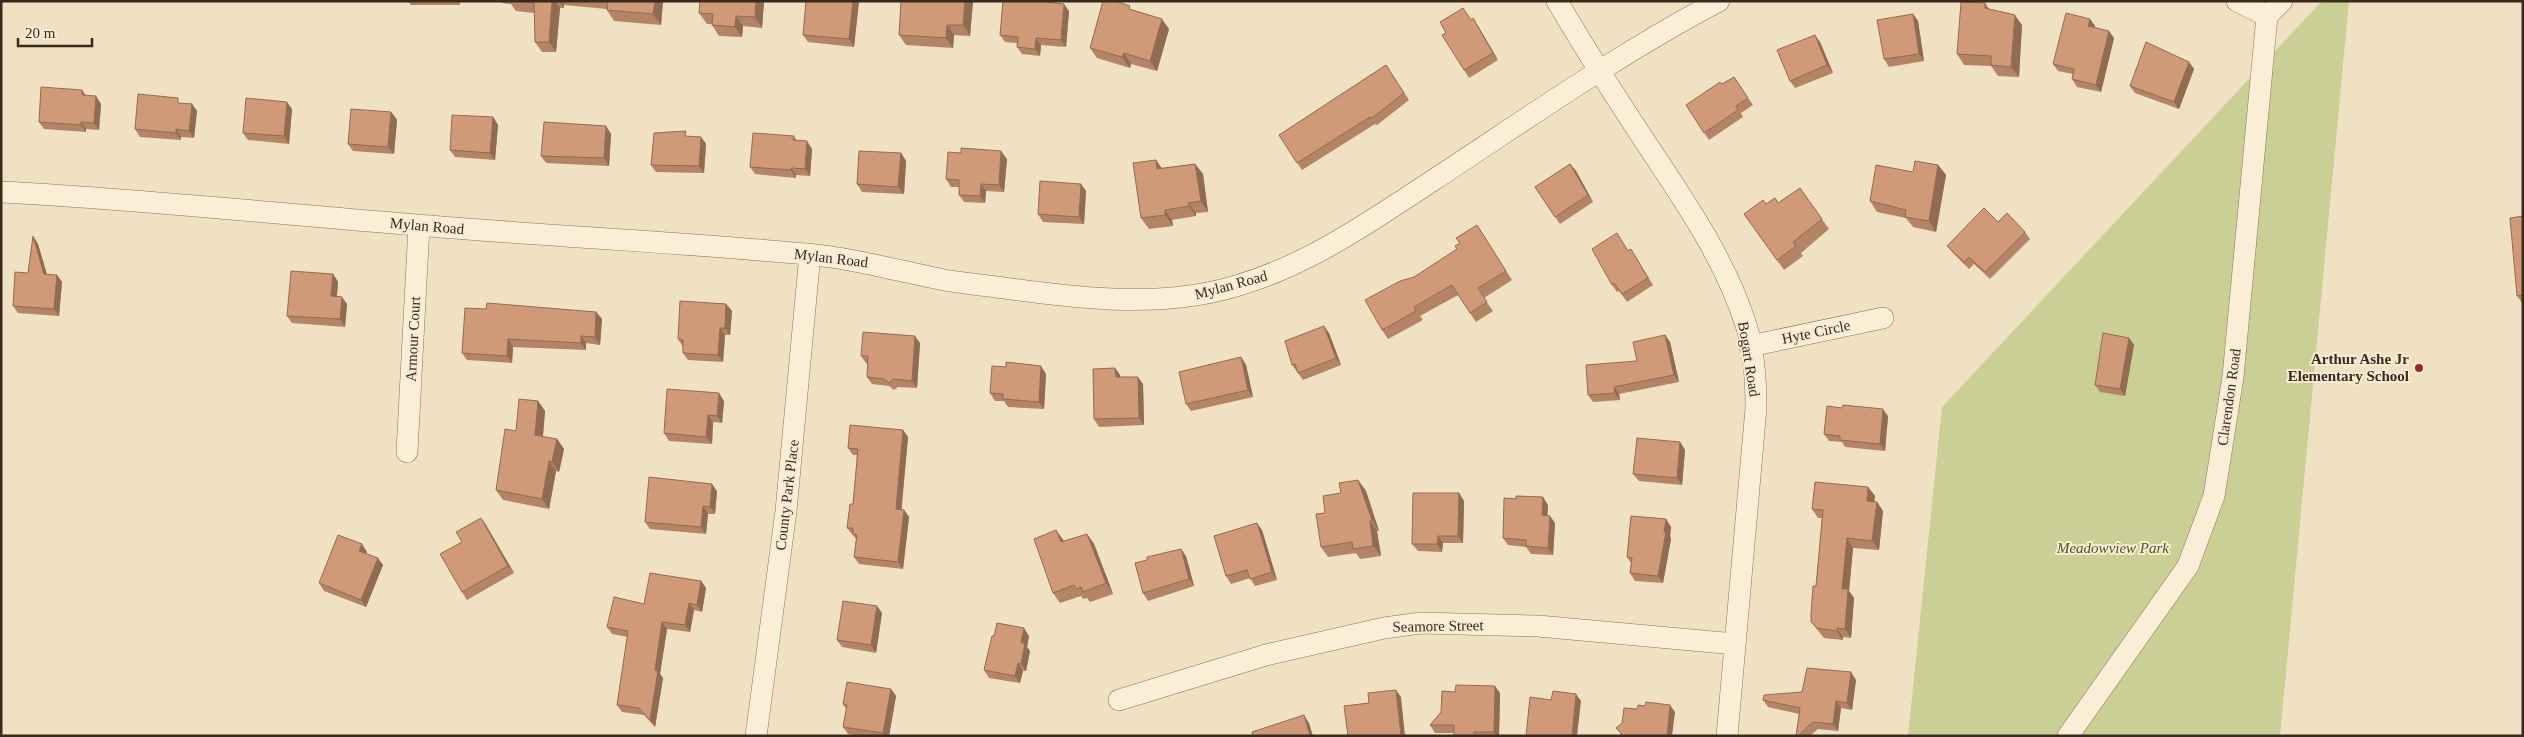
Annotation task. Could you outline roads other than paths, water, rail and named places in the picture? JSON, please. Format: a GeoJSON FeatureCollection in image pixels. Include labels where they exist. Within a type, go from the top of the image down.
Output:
{"type":"FeatureCollection","features":[{"type":"Feature","properties":{"kind":"street","name":"Bogart Road"},"geometry":{"type":"LineString","coordinates":[[1557,1],[1599,72],[1680,194],[1718,259],[1732,287],[1746,327],[1756,383],[1756,408],[1727,736]]}},
{"type":"Feature","properties":{"kind":"street"},"geometry":{"type":"LineString","coordinates":[[1599,72],[1672,26],[1719,1]]}},
{"type":"Feature","properties":{"kind":"street"},"geometry":{"type":"LineString","coordinates":[[2237,1],[2266,16],[2282,1]]}},
{"type":"Feature","properties":{"kind":"street","name":"Clarendon Road"},"geometry":{"type":"LineString","coordinates":[[2068,736],[2188,566],[2214,496],[2233,377],[2266,16]]}},
{"type":"Feature","properties":{"kind":"street","name":"Mylan Road"},"geometry":{"type":"LineString","coordinates":[[1,192],[88,196],[419,226],[810,254],[878,264],[942,279],[1041,293],[1126,300],[1183,297],[1230,288],[1266,277],[1344,238],[1599,72]]}},
{"type":"Feature","properties":{"kind":"street","name":"Armour Court"},"geometry":{"type":"LineString","coordinates":[[407,452],[419,226]]}},
{"type":"Feature","properties":{"kind":"street","name":"County Park Place"},"geometry":{"type":"LineString","coordinates":[[756,736],[789,481],[810,254]]}},
{"type":"Feature","properties":{"kind":"street","name":"Hyte Circle"},"geometry":{"type":"LineString","coordinates":[[1750,346],[1883,318]]}},
{"type":"Feature","properties":{"kind":"street","name":"Seamore Street"},"geometry":{"type":"LineString","coordinates":[[1119,700],[1266,655],[1384,628],[1421,623],[1538,626],[1735,644]]}},
{"type":"Feature","properties":{"kind":"place","name":"Arthur Ashe Jr Elementary School"},"geometry":{"type":"Point","coordinates":[2419,368]}},
{"type":"Feature","properties":{"kind":"park label","name":"Meadowview Park"},"geometry":{"type":"Point","coordinates":[2113,548]}}]}
